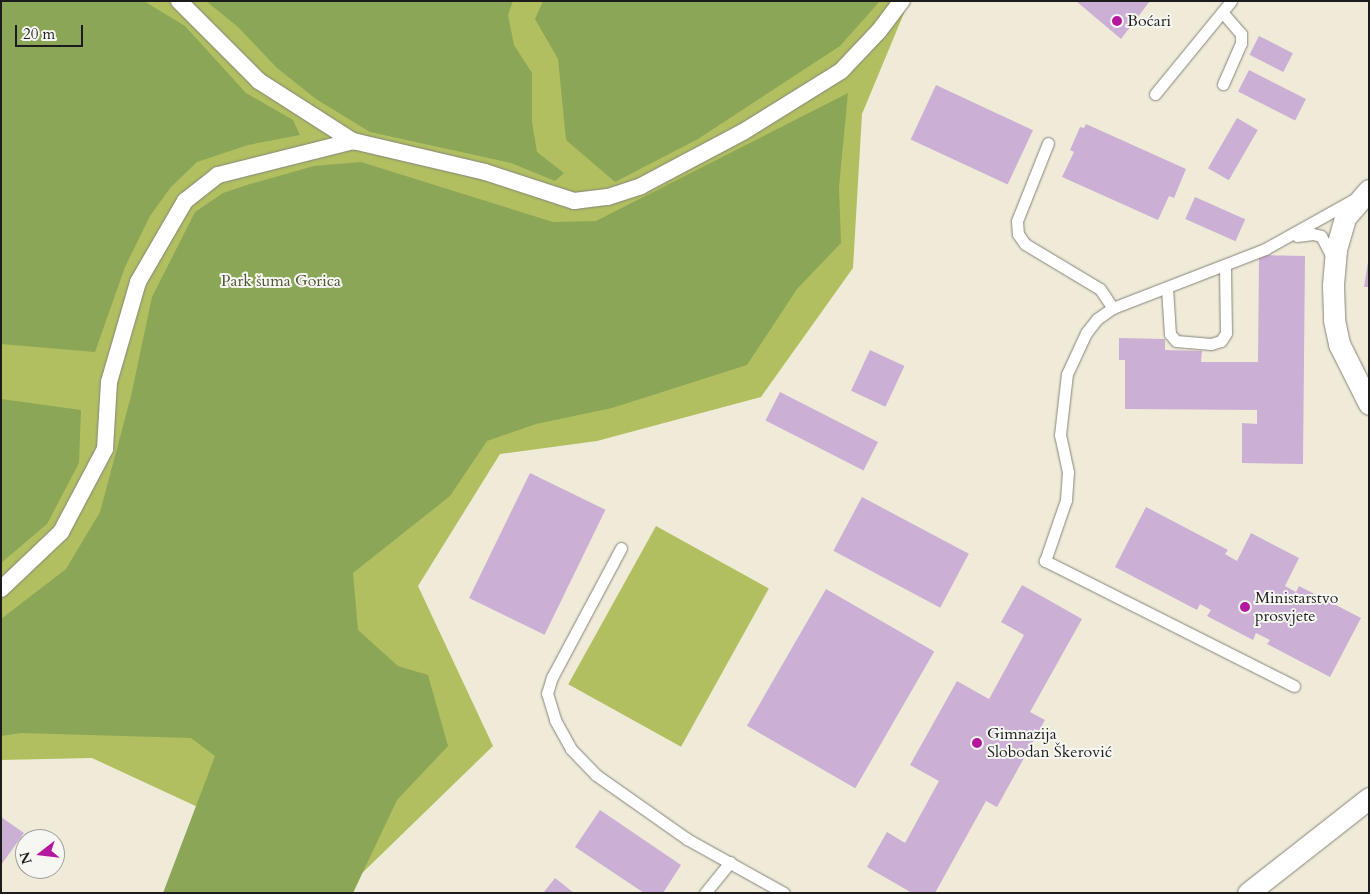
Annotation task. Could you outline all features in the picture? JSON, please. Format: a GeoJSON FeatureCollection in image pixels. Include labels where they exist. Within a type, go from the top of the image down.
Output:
{"type":"FeatureCollection","features":[{"type":"Feature","properties":{"kind":"street"},"geometry":{"type":"LineString","coordinates":[[179,1],[259,81],[353,141],[485,172],[574,201],[608,197],[641,186],[743,132],[841,71],[879,31],[902,1]]}},
{"type":"Feature","properties":{"kind":"street"},"geometry":{"type":"LineString","coordinates":[[1,589],[61,532],[105,449],[109,382],[138,282],[185,201],[218,175],[353,141]]}},
{"type":"Feature","properties":{"kind":"street"},"geometry":{"type":"LineString","coordinates":[[1366,192],[1345,218],[1334,268],[1334,320],[1339,344],[1369,404]]}},
{"type":"Feature","properties":{"kind":"street"},"geometry":{"type":"LineString","coordinates":[[1248,893],[1369,798]]}},
{"type":"Feature","properties":{"kind":"lane"},"geometry":{"type":"LineString","coordinates":[[1155,94],[1231,1]]}},
{"type":"Feature","properties":{"kind":"lane"},"geometry":{"type":"LineString","coordinates":[[1222,12],[1242,34],[1241,43],[1223,84]]}},
{"type":"Feature","properties":{"kind":"lane"},"geometry":{"type":"LineString","coordinates":[[1048,143],[1017,220],[1018,234],[1024,244],[1100,289],[1113,308]]}},
{"type":"Feature","properties":{"kind":"lane"},"geometry":{"type":"LineString","coordinates":[[1294,686],[1045,561],[1066,500],[1068,472],[1060,435],[1067,374],[1086,333],[1097,318],[1113,308],[1226,267],[1281,240],[1366,192]]}},
{"type":"Feature","properties":{"kind":"lane"},"geometry":{"type":"LineString","coordinates":[[1281,240],[1304,234],[1321,236],[1331,251],[1334,268]]}},
{"type":"Feature","properties":{"kind":"lane"},"geometry":{"type":"LineString","coordinates":[[1167,288],[1170,334],[1176,340],[1211,344],[1221,341],[1226,333],[1226,267]]}},
{"type":"Feature","properties":{"kind":"lane"},"geometry":{"type":"LineString","coordinates":[[621,548],[552,678],[547,693],[555,720],[571,749],[596,776],[687,838],[784,893]]}},
{"type":"Feature","properties":{"kind":"lane"},"geometry":{"type":"LineString","coordinates":[[706,893],[730,862]]}},
{"type":"Feature","properties":{"kind":"green space","name":"Park šuma Gorica"},"geometry":{"type":"Polygon","coordinates":[[[1,1],[909,1],[862,114],[853,268],[761,397],[597,441],[500,454],[418,586],[493,746],[355,880],[92,758],[1,760],[1,1]]]}},
{"type":"Feature","properties":{"kind":"green space"},"geometry":{"type":"Polygon","coordinates":[[[1,1],[144,1],[185,26],[246,93],[293,120],[300,135],[248,145],[197,162],[171,187],[150,216],[125,267],[95,352],[1,344],[1,1]]]}},
{"type":"Feature","properties":{"kind":"green space"},"geometry":{"type":"Polygon","coordinates":[[[206,1],[513,1],[508,15],[514,45],[532,73],[532,122],[537,152],[564,173],[555,181],[511,163],[370,132],[316,99],[277,68],[238,27],[206,1]]]}},
{"type":"Feature","properties":{"kind":"green space"},"geometry":{"type":"Polygon","coordinates":[[[543,1],[880,1],[840,46],[698,139],[615,182],[566,140],[558,59],[535,19],[543,1]]]}},
{"type":"Feature","properties":{"kind":"green space"},"geometry":{"type":"Polygon","coordinates":[[[848,93],[839,187],[841,243],[797,289],[747,365],[612,408],[536,424],[487,441],[450,496],[353,573],[358,630],[398,666],[428,675],[448,746],[397,800],[353,893],[163,893],[215,756],[191,738],[21,733],[1,736],[1,619],[66,569],[100,512],[131,396],[152,297],[195,212],[223,193],[250,184],[314,166],[361,162],[553,222],[596,221],[848,93]]]}},
{"type":"Feature","properties":{"kind":"green space"},"geometry":{"type":"Polygon","coordinates":[[[1,399],[81,410],[79,463],[47,524],[1,563],[1,399]]]}},
{"type":"Feature","properties":{"kind":"green space"},"geometry":{"type":"Polygon","coordinates":[[[656,526],[769,589],[681,747],[568,684],[656,526]]]}},
{"type":"Feature","properties":{"kind":"building","name":"Boćari"},"geometry":{"type":"Polygon","coordinates":[[[1076,1],[1150,1],[1121,39],[1076,1]]]}},
{"type":"Feature","properties":{"kind":"building"},"geometry":{"type":"Polygon","coordinates":[[[1259,36],[1293,53],[1283,72],[1249,55],[1259,36]]]}},
{"type":"Feature","properties":{"kind":"building"},"geometry":{"type":"Polygon","coordinates":[[[1249,70],[1306,99],[1295,120],[1238,91],[1249,70]]]}},
{"type":"Feature","properties":{"kind":"building"},"geometry":{"type":"Polygon","coordinates":[[[936,85],[1033,130],[1008,185],[911,139],[936,85]]]}},
{"type":"Feature","properties":{"kind":"building"},"geometry":{"type":"Polygon","coordinates":[[[1237,118],[1258,130],[1229,180],[1208,168],[1237,118]]]}},
{"type":"Feature","properties":{"kind":"building"},"geometry":{"type":"Polygon","coordinates":[[[1086,124],[1186,169],[1174,198],[1169,196],[1158,220],[1062,177],[1074,152],[1070,150],[1080,127],[1084,128],[1086,124]]]}},
{"type":"Feature","properties":{"kind":"building"},"geometry":{"type":"Polygon","coordinates":[[[1195,197],[1245,219],[1235,241],[1185,219],[1195,197]]]}},
{"type":"Feature","properties":{"kind":"building"},"geometry":{"type":"Polygon","coordinates":[[[1259,255],[1305,256],[1303,464],[1242,463],[1242,423],[1257,424],[1257,410],[1125,409],[1125,360],[1119,360],[1119,338],[1165,339],[1165,350],[1202,351],[1201,362],[1258,362],[1259,255]]]}},
{"type":"Feature","properties":{"kind":"building"},"geometry":{"type":"Polygon","coordinates":[[[1368,262],[1369,287],[1364,287],[1368,262]]]}},
{"type":"Feature","properties":{"kind":"building"},"geometry":{"type":"Polygon","coordinates":[[[870,350],[904,366],[885,407],[851,391],[870,350]]]}},
{"type":"Feature","properties":{"kind":"building"},"geometry":{"type":"Polygon","coordinates":[[[780,392],[878,442],[863,470],[765,421],[780,392]]]}},
{"type":"Feature","properties":{"kind":"building"},"geometry":{"type":"Polygon","coordinates":[[[530,473],[605,510],[545,635],[469,598],[530,473]]]}},
{"type":"Feature","properties":{"kind":"building"},"geometry":{"type":"Polygon","coordinates":[[[862,497],[969,554],[940,608],[833,551],[862,497]]]}},
{"type":"Feature","properties":{"kind":"building"},"geometry":{"type":"Polygon","coordinates":[[[1146,507],[1228,550],[1225,554],[1237,561],[1251,533],[1299,558],[1285,586],[1296,592],[1299,586],[1361,618],[1330,677],[1267,644],[1270,640],[1256,633],[1253,640],[1207,616],[1211,610],[1200,604],[1197,610],[1115,567],[1146,507]]]}},
{"type":"Feature","properties":{"kind":"building","name":"Gimnazija Slobodan Škerović"},"geometry":{"type":"Polygon","coordinates":[[[1022,585],[1082,619],[1030,712],[1045,720],[997,807],[986,801],[935,893],[912,893],[867,867],[887,832],[905,843],[939,781],[910,765],[957,681],[989,699],[1024,635],[1001,622],[1022,585]]]}},
{"type":"Feature","properties":{"kind":"building"},"geometry":{"type":"Polygon","coordinates":[[[826,589],[934,652],[855,788],[747,726],[826,589]]]}},
{"type":"Feature","properties":{"kind":"building"},"geometry":{"type":"Polygon","coordinates":[[[600,810],[681,865],[663,893],[644,893],[575,847],[600,810]]]}},
{"type":"Feature","properties":{"kind":"building"},"geometry":{"type":"Polygon","coordinates":[[[1,817],[18,829],[15,829],[15,846],[1,865],[1,817]]]}},
{"type":"Feature","properties":{"kind":"building"},"geometry":{"type":"Polygon","coordinates":[[[555,878],[574,893],[543,893],[555,878]]]}},
{"type":"Feature","properties":{"kind":"place","name":"Boćari"},"geometry":{"type":"Point","coordinates":[1117,21]}},
{"type":"Feature","properties":{"kind":"place","name":"Ministarstvo prosvjete"},"geometry":{"type":"Point","coordinates":[1245,607]}},
{"type":"Feature","properties":{"kind":"place","name":"Gimnazija Slobodan Škerović"},"geometry":{"type":"Point","coordinates":[977,743]}}]}
